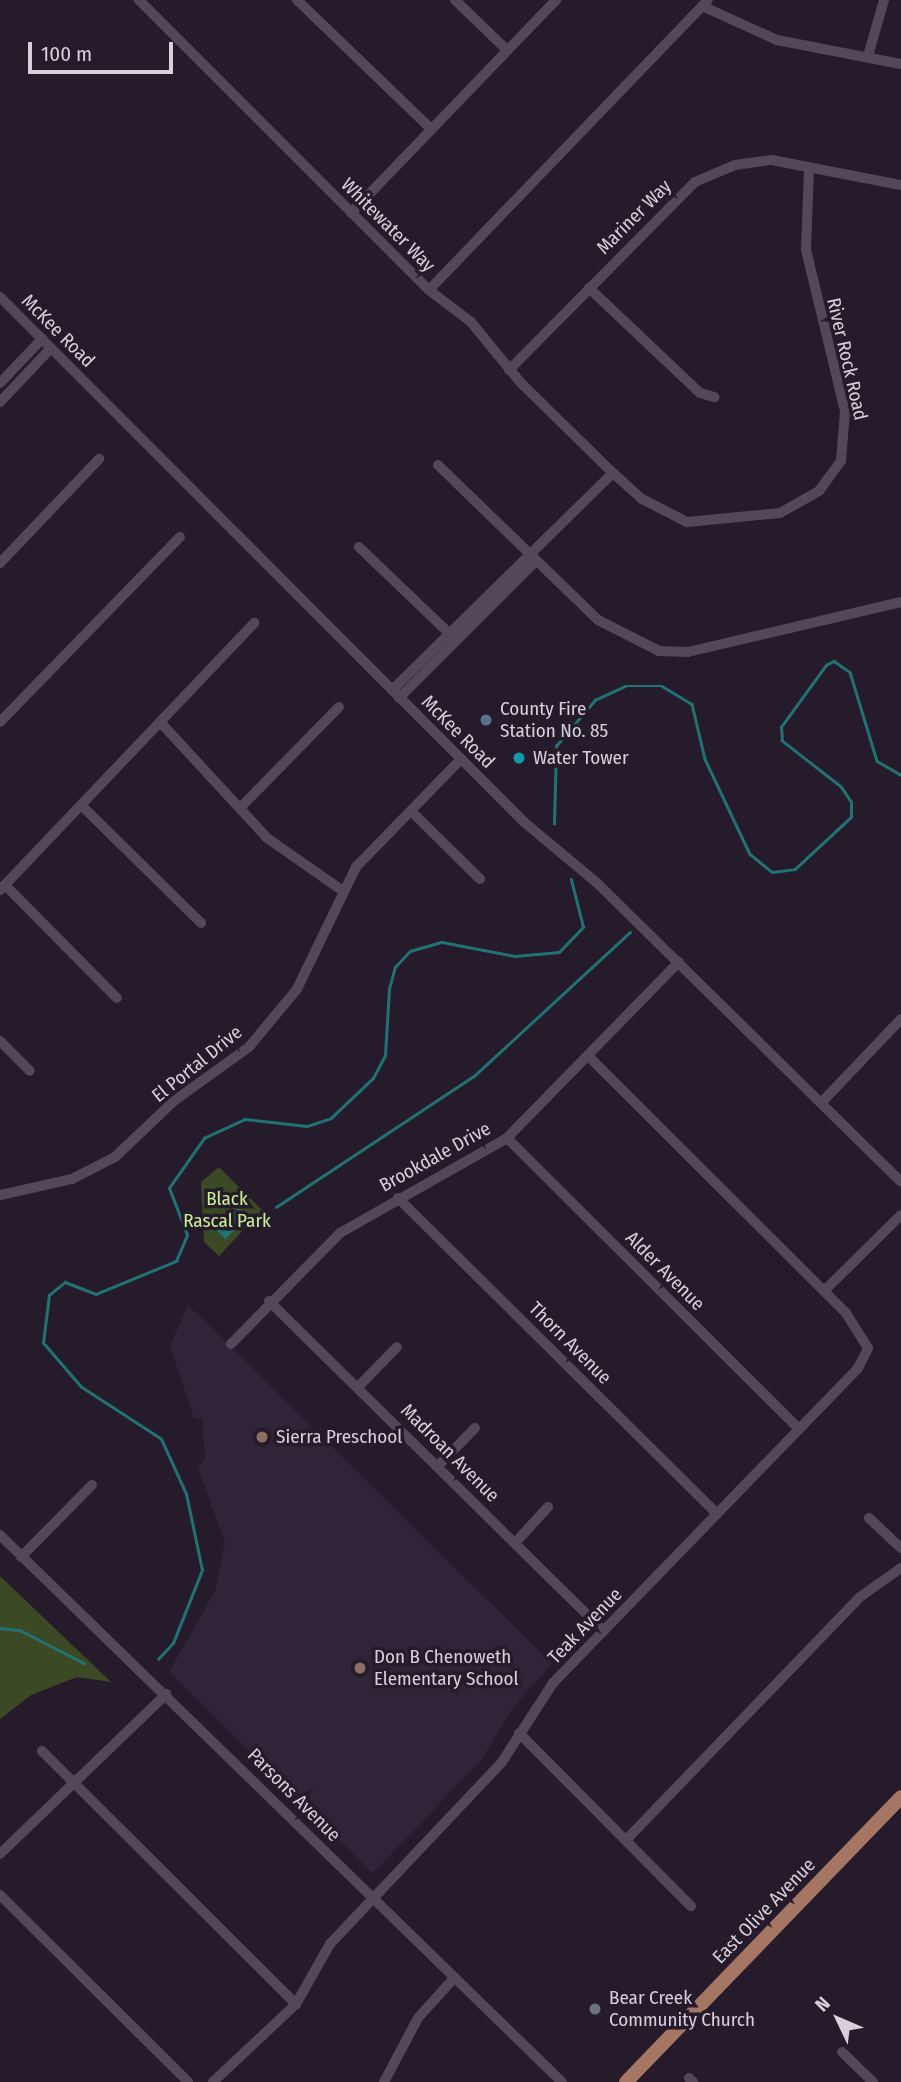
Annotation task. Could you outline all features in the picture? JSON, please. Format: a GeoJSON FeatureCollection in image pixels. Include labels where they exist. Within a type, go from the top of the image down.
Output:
{"type":"FeatureCollection","features":[{"type":"Feature","properties":{"kind":"main road","name":"East Olive Avenue"},"geometry":{"type":"LineString","coordinates":[[626,2082],[899,1805]]}},
{"type":"Feature","properties":{"kind":"street","name":"Whitewater Way"},"geometry":{"type":"LineString","coordinates":[[139,0],[429,290],[471,322],[509,370],[613,473]]}},
{"type":"Feature","properties":{"kind":"street"},"geometry":{"type":"LineString","coordinates":[[296,0],[431,129]]}},
{"type":"Feature","properties":{"kind":"street"},"geometry":{"type":"LineString","coordinates":[[454,0],[507,51]]}},
{"type":"Feature","properties":{"kind":"street"},"geometry":{"type":"LineString","coordinates":[[351,213],[556,0]]}},
{"type":"Feature","properties":{"kind":"street"},"geometry":{"type":"LineString","coordinates":[[868,56],[884,0]]}},
{"type":"Feature","properties":{"kind":"street"},"geometry":{"type":"LineString","coordinates":[[429,290],[705,3],[777,40],[901,64]]}},
{"type":"Feature","properties":{"kind":"street","name":"Mariner Way"},"geometry":{"type":"LineString","coordinates":[[509,370],[695,182],[735,165],[772,160],[901,186]]}},
{"type":"Feature","properties":{"kind":"street","name":"River Rock Road"},"geometry":{"type":"LineString","coordinates":[[613,473],[666,513],[719,524],[780,513],[833,477],[846,436],[845,411],[806,250],[809,168]]}},
{"type":"Feature","properties":{"kind":"street"},"geometry":{"type":"LineString","coordinates":[[589,288],[700,393],[714,397]]}},
{"type":"Feature","properties":{"kind":"street","name":"McKee Road"},"geometry":{"type":"LineString","coordinates":[[0,297],[461,759],[680,962],[901,1182]]}},
{"type":"Feature","properties":{"kind":"street"},"geometry":{"type":"LineString","coordinates":[[0,383],[42,339]]}},
{"type":"Feature","properties":{"kind":"street"},"geometry":{"type":"LineString","coordinates":[[0,402],[51,348]]}},
{"type":"Feature","properties":{"kind":"street"},"geometry":{"type":"LineString","coordinates":[[0,563],[99,459]]}},
{"type":"Feature","properties":{"kind":"street"},"geometry":{"type":"LineString","coordinates":[[438,465],[598,620],[659,650],[688,652],[901,602]]}},
{"type":"Feature","properties":{"kind":"street"},"geometry":{"type":"LineString","coordinates":[[396,694],[613,473]]}},
{"type":"Feature","properties":{"kind":"street"},"geometry":{"type":"LineString","coordinates":[[0,722],[180,537]]}},
{"type":"Feature","properties":{"kind":"street"},"geometry":{"type":"LineString","coordinates":[[359,547],[452,637]]}},
{"type":"Feature","properties":{"kind":"street"},"geometry":{"type":"LineString","coordinates":[[117,998],[2,888],[254,623]]}},
{"type":"Feature","properties":{"kind":"street"},"geometry":{"type":"LineString","coordinates":[[241,807],[339,707]]}},
{"type":"Feature","properties":{"kind":"street"},"geometry":{"type":"LineString","coordinates":[[161,723],[267,838],[340,889]]}},
{"type":"Feature","properties":{"kind":"street","name":"El Portal Drive"},"geometry":{"type":"LineString","coordinates":[[0,1195],[72,1179],[115,1157],[184,1092],[249,1047],[297,989],[340,889],[461,759]]}},
{"type":"Feature","properties":{"kind":"street"},"geometry":{"type":"LineString","coordinates":[[82,806],[201,923]]}},
{"type":"Feature","properties":{"kind":"street"},"geometry":{"type":"LineString","coordinates":[[411,810],[480,879]]}},
{"type":"Feature","properties":{"kind":"street","name":"Brookdale Drive"},"geometry":{"type":"LineString","coordinates":[[231,1344],[321,1248],[398,1198],[507,1138],[680,962]]}},
{"type":"Feature","properties":{"kind":"street"},"geometry":{"type":"LineString","coordinates":[[821,1103],[901,1020]]}},
{"type":"Feature","properties":{"kind":"street"},"geometry":{"type":"LineString","coordinates":[[0,1041],[30,1071]]}},
{"type":"Feature","properties":{"kind":"street"},"geometry":{"type":"LineString","coordinates":[[588,1056],[824,1291],[901,1215]]}},
{"type":"Feature","properties":{"kind":"street","name":"Alder Avenue"},"geometry":{"type":"LineString","coordinates":[[507,1138],[799,1429]]}},
{"type":"Feature","properties":{"kind":"street","name":"Thorn Avenue"},"geometry":{"type":"LineString","coordinates":[[398,1198],[717,1514]]}},
{"type":"Feature","properties":{"kind":"street","name":"Teak Avenue"},"geometry":{"type":"LineString","coordinates":[[214,2082],[296,2004],[330,1944],[502,1762],[542,1696],[858,1368],[868,1349],[857,1326],[824,1291]]}},
{"type":"Feature","properties":{"kind":"street","name":"Madroan Avenue"},"geometry":{"type":"LineString","coordinates":[[269,1301],[359,1386],[604,1631]]}},
{"type":"Feature","properties":{"kind":"street"},"geometry":{"type":"LineString","coordinates":[[359,1386],[397,1348]]}},
{"type":"Feature","properties":{"kind":"street"},"geometry":{"type":"LineString","coordinates":[[438,1465],[475,1427]]}},
{"type":"Feature","properties":{"kind":"street"},"geometry":{"type":"LineString","coordinates":[[21,1557],[92,1485]]}},
{"type":"Feature","properties":{"kind":"street"},"geometry":{"type":"LineString","coordinates":[[515,1543],[548,1507]]}},
{"type":"Feature","properties":{"kind":"street"},"geometry":{"type":"LineString","coordinates":[[869,1518],[901,1548]]}},
{"type":"Feature","properties":{"kind":"street","name":"Parsons Avenue"},"geometry":{"type":"LineString","coordinates":[[0,1535],[562,2082]]}},
{"type":"Feature","properties":{"kind":"street"},"geometry":{"type":"LineString","coordinates":[[626,1840],[860,1597],[901,1568]]}},
{"type":"Feature","properties":{"kind":"street"},"geometry":{"type":"LineString","coordinates":[[0,1854],[166,1694]]}},
{"type":"Feature","properties":{"kind":"street"},"geometry":{"type":"LineString","coordinates":[[519,1733],[691,1906]]}},
{"type":"Feature","properties":{"kind":"street"},"geometry":{"type":"LineString","coordinates":[[42,1751],[296,2004]]}},
{"type":"Feature","properties":{"kind":"street"},"geometry":{"type":"LineString","coordinates":[[0,1895],[188,2082]]}},
{"type":"Feature","properties":{"kind":"street"},"geometry":{"type":"LineString","coordinates":[[384,2082],[418,2018],[454,1978]]}},
{"type":"Feature","properties":{"kind":"street"},"geometry":{"type":"LineString","coordinates":[[842,2052],[873,2082]]}},
{"type":"Feature","properties":{"kind":"shaded area"},"geometry":{"type":"Polygon","coordinates":[[[238,1208],[247,1217],[225,1239],[216,1230],[238,1208]]]}},
{"type":"Feature","properties":{"kind":"shaded area","name":"Don B Chenoweth Elementary School"},"geometry":{"type":"Polygon","coordinates":[[[188,1305],[552,1664],[514,1706],[481,1760],[373,1873],[169,1672],[215,1591],[225,1543],[198,1468],[205,1457],[202,1418],[194,1418],[170,1346],[188,1305]]]}},
{"type":"Feature","properties":{"kind":"green space","name":"Black Rascal Park"},"geometry":{"type":"Polygon","coordinates":[[[219,1167],[262,1210],[219,1256],[204,1242],[201,1182],[219,1167]]]}},
{"type":"Feature","properties":{"kind":"green space"},"geometry":{"type":"Polygon","coordinates":[[[0,1576],[111,1682],[77,1677],[31,1695],[0,1719],[0,1576]]]}},
{"type":"Feature","properties":{"kind":"waterway"},"geometry":{"type":"LineString","coordinates":[[554,824],[556,746],[595,700],[625,686],[662,686],[692,704],[705,759],[750,854],[772,872],[795,869],[851,817],[851,802],[841,787],[782,741],[781,727],[826,665],[834,661],[850,672],[877,761],[901,775]]}},
{"type":"Feature","properties":{"kind":"waterway"},"geometry":{"type":"LineString","coordinates":[[158,1659],[173,1643],[202,1570],[186,1494],[161,1439],[81,1387],[43,1343],[49,1295],[65,1282],[96,1294],[176,1261],[187,1235],[169,1188],[204,1138],[245,1119],[307,1126],[331,1118],[373,1078],[385,1055],[389,989],[395,967],[410,951],[442,942],[515,956],[559,952],[583,927],[571,880]]}},
{"type":"Feature","properties":{"kind":"waterway"},"geometry":{"type":"LineString","coordinates":[[276,1207],[474,1076],[630,932]]}},
{"type":"Feature","properties":{"kind":"waterway"},"geometry":{"type":"LineString","coordinates":[[0,1628],[20,1630],[84,1663]]}},
{"type":"Feature","properties":{"kind":"place","name":"County Fire Station No. 85"},"geometry":{"type":"Point","coordinates":[486,720]}},
{"type":"Feature","properties":{"kind":"place","name":"Water Tower"},"geometry":{"type":"Point","coordinates":[519,758]}},
{"type":"Feature","properties":{"kind":"place","name":"Sierra Preschool"},"geometry":{"type":"Point","coordinates":[262,1437]}},
{"type":"Feature","properties":{"kind":"place","name":"Don B Chenoweth Elementary School"},"geometry":{"type":"Point","coordinates":[360,1668]}},
{"type":"Feature","properties":{"kind":"place","name":"Bear Creek Community Church"},"geometry":{"type":"Point","coordinates":[595,2009]}}]}
